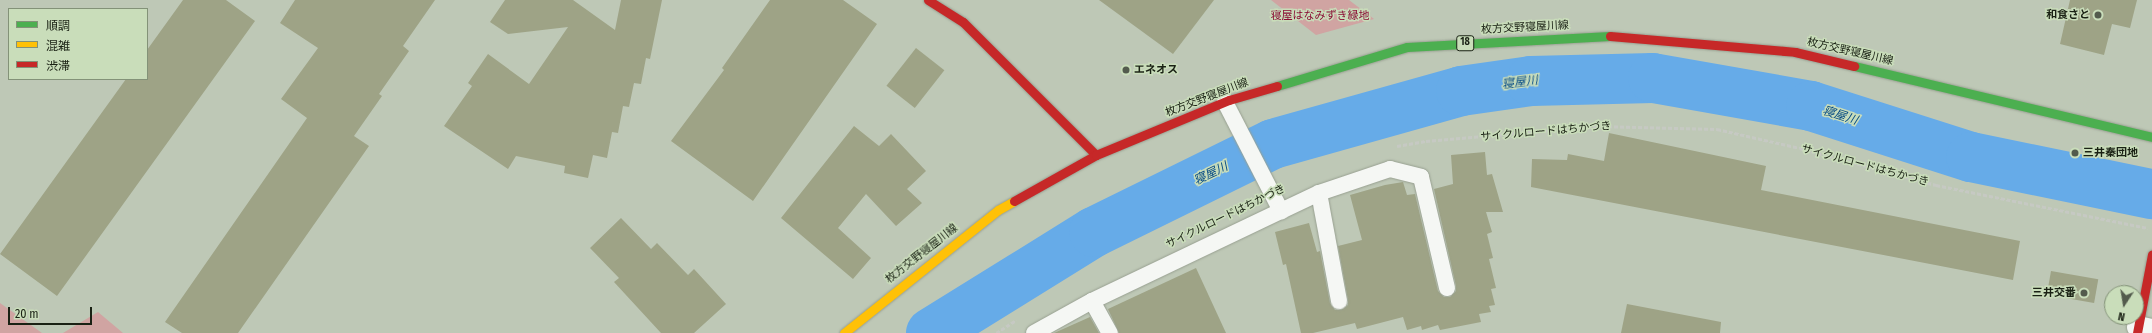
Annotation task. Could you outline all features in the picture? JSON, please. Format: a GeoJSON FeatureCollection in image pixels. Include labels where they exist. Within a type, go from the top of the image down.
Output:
{"type":"FeatureCollection","features":[{"type":"Feature","properties":{"kind":"main road"},"geometry":{"type":"LineString","coordinates":[[928,0],[963,22],[1096,155]]}},
{"type":"Feature","properties":{"kind":"main road","name":"枚方交野寝屋川線"},"geometry":{"type":"LineString","coordinates":[[844,333],[998,210],[1096,155],[1225,102],[1407,47],[1598,35],[1795,52],[2152,136]]}},
{"type":"Feature","properties":{"kind":"main road"},"geometry":{"type":"LineString","coordinates":[[2142,330],[2152,254]]}},
{"type":"Feature","properties":{"kind":"lane"},"geometry":{"type":"LineString","coordinates":[[1225,102],[1241,136],[1281,211]]}},
{"type":"Feature","properties":{"kind":"lane"},"geometry":{"type":"LineString","coordinates":[[1034,333],[1092,301],[1319,193],[1390,170],[1421,177],[1447,288]]}},
{"type":"Feature","properties":{"kind":"lane"},"geometry":{"type":"LineString","coordinates":[[1319,193],[1339,301]]}},
{"type":"Feature","properties":{"kind":"lane"},"geometry":{"type":"LineString","coordinates":[[1092,301],[1110,333]]}},
{"type":"Feature","properties":{"kind":"path","name":"サイクルロードはちかづき"},"geometry":{"type":"LineString","coordinates":[[1389,148],[1426,141],[1596,126],[1717,129],[1800,148],[1936,185],[2152,229]]}},
{"type":"Feature","properties":{"kind":"path"},"geometry":{"type":"LineString","coordinates":[[996,333],[1018,319]]}},
{"type":"Feature","properties":{"kind":"green space","name":"寝屋はなみずき緑地"},"geometry":{"type":"Polygon","coordinates":[[[1271,0],[1349,0],[1374,19],[1316,35],[1271,0]]]}},
{"type":"Feature","properties":{"kind":"green space"},"geometry":{"type":"Polygon","coordinates":[[[0,303],[42,333],[0,333],[0,303]]]}},
{"type":"Feature","properties":{"kind":"green space"},"geometry":{"type":"Polygon","coordinates":[[[98,312],[123,333],[63,333],[98,312]]]}},
{"type":"Feature","properties":{"kind":"building"},"geometry":{"type":"Polygon","coordinates":[[[183,0],[226,0],[255,21],[57,296],[0,254],[125,80],[148,80],[148,49],[183,0]]]}},
{"type":"Feature","properties":{"kind":"building"},"geometry":{"type":"Polygon","coordinates":[[[295,0],[435,0],[403,46],[409,51],[379,94],[382,96],[354,136],[369,146],[238,333],[182,333],[165,322],[307,118],[281,99],[318,48],[280,23],[295,0]]]}},
{"type":"Feature","properties":{"kind":"building"},"geometry":{"type":"Polygon","coordinates":[[[505,0],[573,0],[615,30],[621,0],[662,0],[650,59],[646,58],[641,84],[634,83],[629,107],[623,106],[618,133],[612,132],[607,158],[593,155],[588,178],[564,173],[565,166],[516,156],[508,169],[444,126],[472,86],[468,83],[488,54],[529,84],[568,27],[508,34],[490,22],[505,0]]]}},
{"type":"Feature","properties":{"kind":"building"},"geometry":{"type":"Polygon","coordinates":[[[770,0],[843,0],[877,24],[753,201],[671,141],[724,70],[722,68],[770,0]]]}},
{"type":"Feature","properties":{"kind":"building"},"geometry":{"type":"Polygon","coordinates":[[[1099,0],[1214,0],[1173,54],[1099,0]]]}},
{"type":"Feature","properties":{"kind":"building"},"geometry":{"type":"Polygon","coordinates":[[[2070,0],[2137,0],[2130,28],[2112,24],[2104,55],[2060,44],[2070,0]]]}},
{"type":"Feature","properties":{"kind":"building"},"geometry":{"type":"Polygon","coordinates":[[[916,48],[944,70],[915,108],[886,86],[916,48]]]}},
{"type":"Feature","properties":{"kind":"building"},"geometry":{"type":"Polygon","coordinates":[[[854,126],[879,146],[891,134],[926,171],[907,189],[922,203],[896,226],[866,194],[838,228],[871,258],[853,279],[781,218],[854,126]]]}},
{"type":"Feature","properties":{"kind":"building"},"geometry":{"type":"Polygon","coordinates":[[[1609,133],[1766,166],[1761,190],[2020,241],[2013,280],[1531,187],[1532,159],[1567,160],[1568,154],[1604,161],[1609,133]]]}},
{"type":"Feature","properties":{"kind":"building"},"geometry":{"type":"Polygon","coordinates":[[[1485,152],[1487,175],[1492,174],[1503,212],[1486,212],[1492,232],[1487,234],[1493,258],[1489,259],[1496,288],[1491,289],[1495,305],[1489,306],[1491,312],[1479,314],[1481,322],[1440,330],[1438,325],[1422,330],[1421,326],[1407,330],[1403,317],[1357,329],[1355,323],[1313,333],[1301,333],[1286,264],[1283,265],[1275,232],[1309,223],[1317,252],[1320,251],[1330,303],[1335,310],[1341,310],[1348,305],[1348,300],[1338,246],[1362,240],[1350,195],[1385,185],[1403,182],[1407,195],[1415,194],[1438,291],[1444,297],[1450,297],[1456,291],[1456,286],[1434,189],[1453,184],[1451,155],[1485,152]]]}},
{"type":"Feature","properties":{"kind":"building"},"geometry":{"type":"Polygon","coordinates":[[[621,218],[651,249],[657,243],[688,275],[694,269],[726,304],[694,333],[661,333],[614,282],[619,278],[590,248],[621,218]]]}},
{"type":"Feature","properties":{"kind":"building"},"geometry":{"type":"Polygon","coordinates":[[[1196,268],[1226,333],[1119,333],[1108,309],[1196,268]]]}},
{"type":"Feature","properties":{"kind":"building"},"geometry":{"type":"Polygon","coordinates":[[[2051,271],[2098,279],[2094,303],[2047,295],[2051,271]]]}},
{"type":"Feature","properties":{"kind":"building"},"geometry":{"type":"Polygon","coordinates":[[[1627,304],[1721,322],[1720,333],[1621,333],[1627,304]]]}},
{"type":"Feature","properties":{"kind":"building"},"geometry":{"type":"Polygon","coordinates":[[[1090,317],[1099,333],[1054,333],[1090,317]]]}},
{"type":"Feature","properties":{"kind":"waterway","name":"寝屋川"},"geometry":{"type":"LineString","coordinates":[[931,333],[1094,232],[1273,144],[1461,91],[1531,81],[1653,78],[1811,106],[1971,157],[2152,194]]}},
{"type":"Feature","properties":{"kind":"traffic: fast"},"geometry":{"type":"LineString","coordinates":[[1277,86],[1407,47],[1610,36]]}},
{"type":"Feature","properties":{"kind":"traffic: fast"},"geometry":{"type":"LineString","coordinates":[[1854,66],[2152,137]]}},
{"type":"Feature","properties":{"kind":"traffic: slow"},"geometry":{"type":"LineString","coordinates":[[844,333],[998,210],[1014,201]]}},
{"type":"Feature","properties":{"kind":"traffic: jam"},"geometry":{"type":"LineString","coordinates":[[928,0],[963,22],[1096,155]]}},
{"type":"Feature","properties":{"kind":"traffic: jam"},"geometry":{"type":"LineString","coordinates":[[1610,36],[1795,52],[1854,66]]}},
{"type":"Feature","properties":{"kind":"traffic: jam"},"geometry":{"type":"LineString","coordinates":[[1014,201],[1096,155],[1229,100],[1277,86]]}},
{"type":"Feature","properties":{"kind":"traffic: jam"},"geometry":{"type":"LineString","coordinates":[[2137,333],[2152,254]]}},
{"type":"Feature","properties":{"kind":"place","name":"和食さと"},"geometry":{"type":"Point","coordinates":[2098,15]}},
{"type":"Feature","properties":{"kind":"place","name":"エネオス"},"geometry":{"type":"Point","coordinates":[1126,70]}},
{"type":"Feature","properties":{"kind":"place","name":"三井秦団地"},"geometry":{"type":"Point","coordinates":[2075,153]}},
{"type":"Feature","properties":{"kind":"place","name":"三井交番"},"geometry":{"type":"Point","coordinates":[2084,293]}}]}
